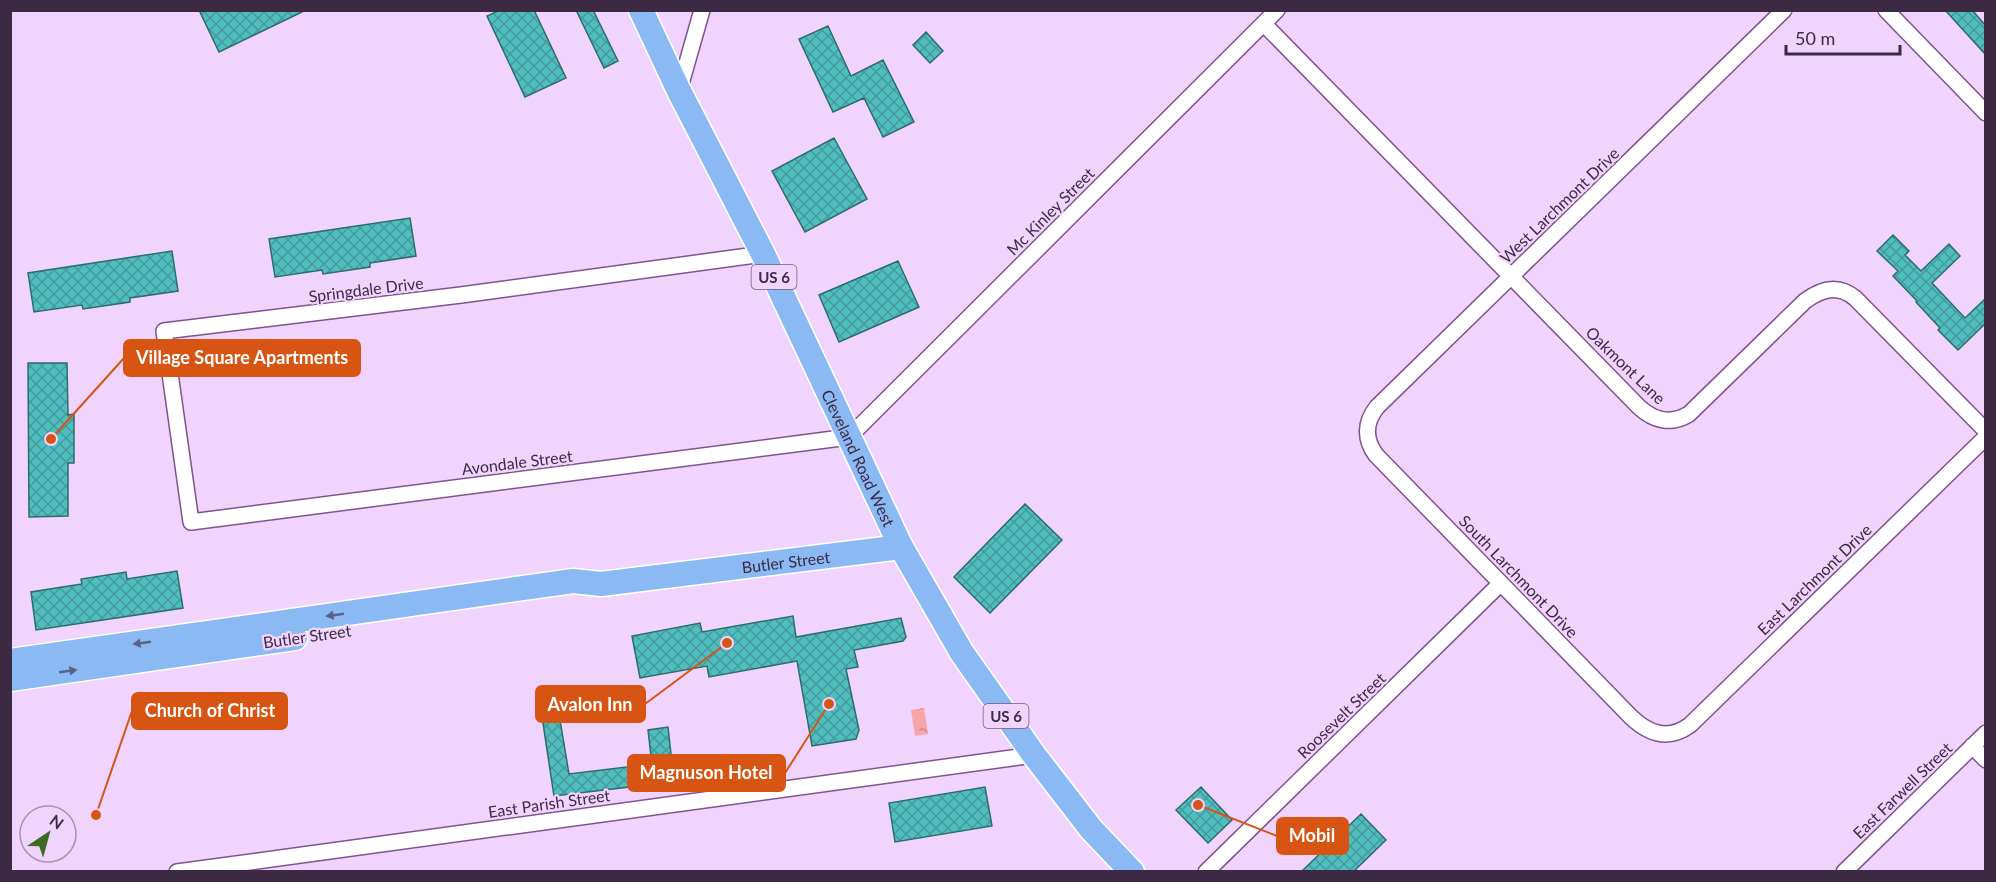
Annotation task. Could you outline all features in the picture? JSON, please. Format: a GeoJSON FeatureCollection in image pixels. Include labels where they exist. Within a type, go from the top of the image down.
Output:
{"type":"FeatureCollection","features":[{"type":"Feature","properties":{"kind":"main road","name":"Cleveland Road West"},"geometry":{"type":"LineString","coordinates":[[641,10],[679,91],[763,255],[901,547],[962,653],[1034,755],[1091,829],[1132,872]]}},
{"type":"Feature","properties":{"kind":"main road","name":"Butler Street"},"geometry":{"type":"LineString","coordinates":[[10,661],[573,581],[601,584],[901,547]]}},
{"type":"Feature","properties":{"kind":"main road","name":"Butler Street"},"geometry":{"type":"LineString","coordinates":[[10,679],[575,597],[601,584]]}},
{"type":"Feature","properties":{"kind":"street"},"geometry":{"type":"LineString","coordinates":[[679,91],[702,10]]}},
{"type":"Feature","properties":{"kind":"street","name":"Mc Kinley Street"},"geometry":{"type":"LineString","coordinates":[[849,437],[1277,10]]}},
{"type":"Feature","properties":{"kind":"street","name":"West Larchmont Drive"},"geometry":{"type":"LineString","coordinates":[[1367,429],[1370,417],[1377,407],[1784,10]]}},
{"type":"Feature","properties":{"kind":"street"},"geometry":{"type":"LineString","coordinates":[[1886,10],[1986,113]]}},
{"type":"Feature","properties":{"kind":"street","name":"Oakmont Lane"},"geometry":{"type":"LineString","coordinates":[[1264,24],[1639,407],[1655,418],[1674,420],[1689,414],[1805,301],[1818,292],[1830,289],[1847,292],[1855,298],[1986,431]]}},
{"type":"Feature","properties":{"kind":"street","name":"Springdale Drive"},"geometry":{"type":"LineString","coordinates":[[191,522],[164,331],[763,255]]}},
{"type":"Feature","properties":{"kind":"street","name":"South Larchmont Drive"},"geometry":{"type":"LineString","coordinates":[[1367,429],[1369,442],[1376,455],[1638,724],[1661,735]]}},
{"type":"Feature","properties":{"kind":"street","name":"Avondale Street"},"geometry":{"type":"LineString","coordinates":[[191,522],[849,437]]}},
{"type":"Feature","properties":{"kind":"street","name":"East Larchmont Drive"},"geometry":{"type":"LineString","coordinates":[[1661,735],[1676,733],[1690,725],[1986,437]]}},
{"type":"Feature","properties":{"kind":"street","name":"Roosevelt Street"},"geometry":{"type":"LineString","coordinates":[[1206,872],[1501,583]]}},
{"type":"Feature","properties":{"kind":"street","name":"East Farwell Street"},"geometry":{"type":"LineString","coordinates":[[1844,872],[1986,733]]}},
{"type":"Feature","properties":{"kind":"street"},"geometry":{"type":"LineString","coordinates":[[1972,746],[1986,760]]}},
{"type":"Feature","properties":{"kind":"street","name":"East Parish Street"},"geometry":{"type":"LineString","coordinates":[[177,872],[1034,755]]}},
{"type":"Feature","properties":{"kind":"water"},"geometry":{"type":"Polygon","coordinates":[[[924,708],[928,734],[915,736],[911,710],[924,708]]]}},
{"type":"Feature","properties":{"kind":"building"},"geometry":{"type":"Polygon","coordinates":[[[199,10],[306,10],[219,52],[199,10]]]}},
{"type":"Feature","properties":{"kind":"building"},"geometry":{"type":"Polygon","coordinates":[[[500,10],[534,10],[566,78],[525,97],[487,16],[500,10]]]}},
{"type":"Feature","properties":{"kind":"building"},"geometry":{"type":"Polygon","coordinates":[[[576,10],[593,10],[618,61],[604,68],[576,10]]]}},
{"type":"Feature","properties":{"kind":"building"},"geometry":{"type":"Polygon","coordinates":[[[1945,10],[1972,10],[1986,26],[1986,55],[1945,10]]]}},
{"type":"Feature","properties":{"kind":"building"},"geometry":{"type":"Polygon","coordinates":[[[828,26],[851,76],[883,60],[914,122],[883,137],[864,98],[833,112],[799,39],[828,26]]]}},
{"type":"Feature","properties":{"kind":"building"},"geometry":{"type":"Polygon","coordinates":[[[926,32],[943,51],[930,63],[913,45],[926,32]]]}},
{"type":"Feature","properties":{"kind":"building"},"geometry":{"type":"Polygon","coordinates":[[[834,138],[867,199],[805,232],[772,171],[834,138]]]}},
{"type":"Feature","properties":{"kind":"building"},"geometry":{"type":"Polygon","coordinates":[[[410,218],[416,256],[370,263],[370,267],[323,274],[322,270],[275,277],[269,239],[410,218]]]}},
{"type":"Feature","properties":{"kind":"building"},"geometry":{"type":"Polygon","coordinates":[[[1893,235],[1909,251],[1905,255],[1921,271],[1949,244],[1960,256],[1932,283],[1965,318],[1986,298],[1986,323],[1958,350],[1938,330],[1940,328],[1893,276],[1898,271],[1877,251],[1893,235]]]}},
{"type":"Feature","properties":{"kind":"building"},"geometry":{"type":"Polygon","coordinates":[[[172,251],[178,291],[130,298],[130,302],[83,309],[82,305],[34,312],[28,273],[172,251]]]}},
{"type":"Feature","properties":{"kind":"building"},"geometry":{"type":"Polygon","coordinates":[[[898,261],[919,307],[839,342],[819,295],[898,261]]]}},
{"type":"Feature","properties":{"kind":"building"},"geometry":{"type":"Polygon","coordinates":[[[28,363],[67,363],[68,415],[74,414],[74,463],[68,463],[68,516],[29,517],[28,363]]]}},
{"type":"Feature","properties":{"kind":"building"},"geometry":{"type":"Polygon","coordinates":[[[1025,504],[1062,540],[990,613],[954,577],[1025,504]]]}},
{"type":"Feature","properties":{"kind":"building"},"geometry":{"type":"Polygon","coordinates":[[[177,571],[183,608],[36,630],[31,592],[82,584],[81,579],[126,572],[127,579],[177,571]]]}},
{"type":"Feature","properties":{"kind":"building"},"geometry":{"type":"Polygon","coordinates":[[[793,616],[796,637],[901,618],[906,637],[903,641],[854,650],[858,667],[846,669],[859,730],[856,739],[812,746],[797,661],[709,677],[707,666],[640,678],[632,636],[700,623],[702,632],[793,616]]]}},
{"type":"Feature","properties":{"kind":"building"},"geometry":{"type":"Polygon","coordinates":[[[558,708],[569,774],[643,765],[646,785],[554,796],[541,710],[558,708]]]}},
{"type":"Feature","properties":{"kind":"building"},"geometry":{"type":"Polygon","coordinates":[[[668,727],[672,763],[652,765],[648,730],[668,727]]]}},
{"type":"Feature","properties":{"kind":"building"},"geometry":{"type":"Polygon","coordinates":[[[985,787],[992,826],[895,842],[889,803],[985,787]]]}},
{"type":"Feature","properties":{"kind":"building"},"geometry":{"type":"Polygon","coordinates":[[[1201,787],[1232,820],[1208,843],[1176,810],[1201,787]]]}},
{"type":"Feature","properties":{"kind":"building"},"geometry":{"type":"Polygon","coordinates":[[[1361,814],[1386,840],[1353,872],[1301,872],[1361,814]]]}},
{"type":"Feature","properties":{"kind":"place","name":"Village Square Apartments"},"geometry":{"type":"Point","coordinates":[51,439]}},
{"type":"Feature","properties":{"kind":"place","name":"Avalon Inn"},"geometry":{"type":"Point","coordinates":[727,643]}},
{"type":"Feature","properties":{"kind":"place","name":"Magnuson Hotel"},"geometry":{"type":"Point","coordinates":[829,704]}},
{"type":"Feature","properties":{"kind":"place","name":"Mobil"},"geometry":{"type":"Point","coordinates":[1198,805]}},
{"type":"Feature","properties":{"kind":"place","name":"Church of Christ"},"geometry":{"type":"Point","coordinates":[96,815]}}]}
